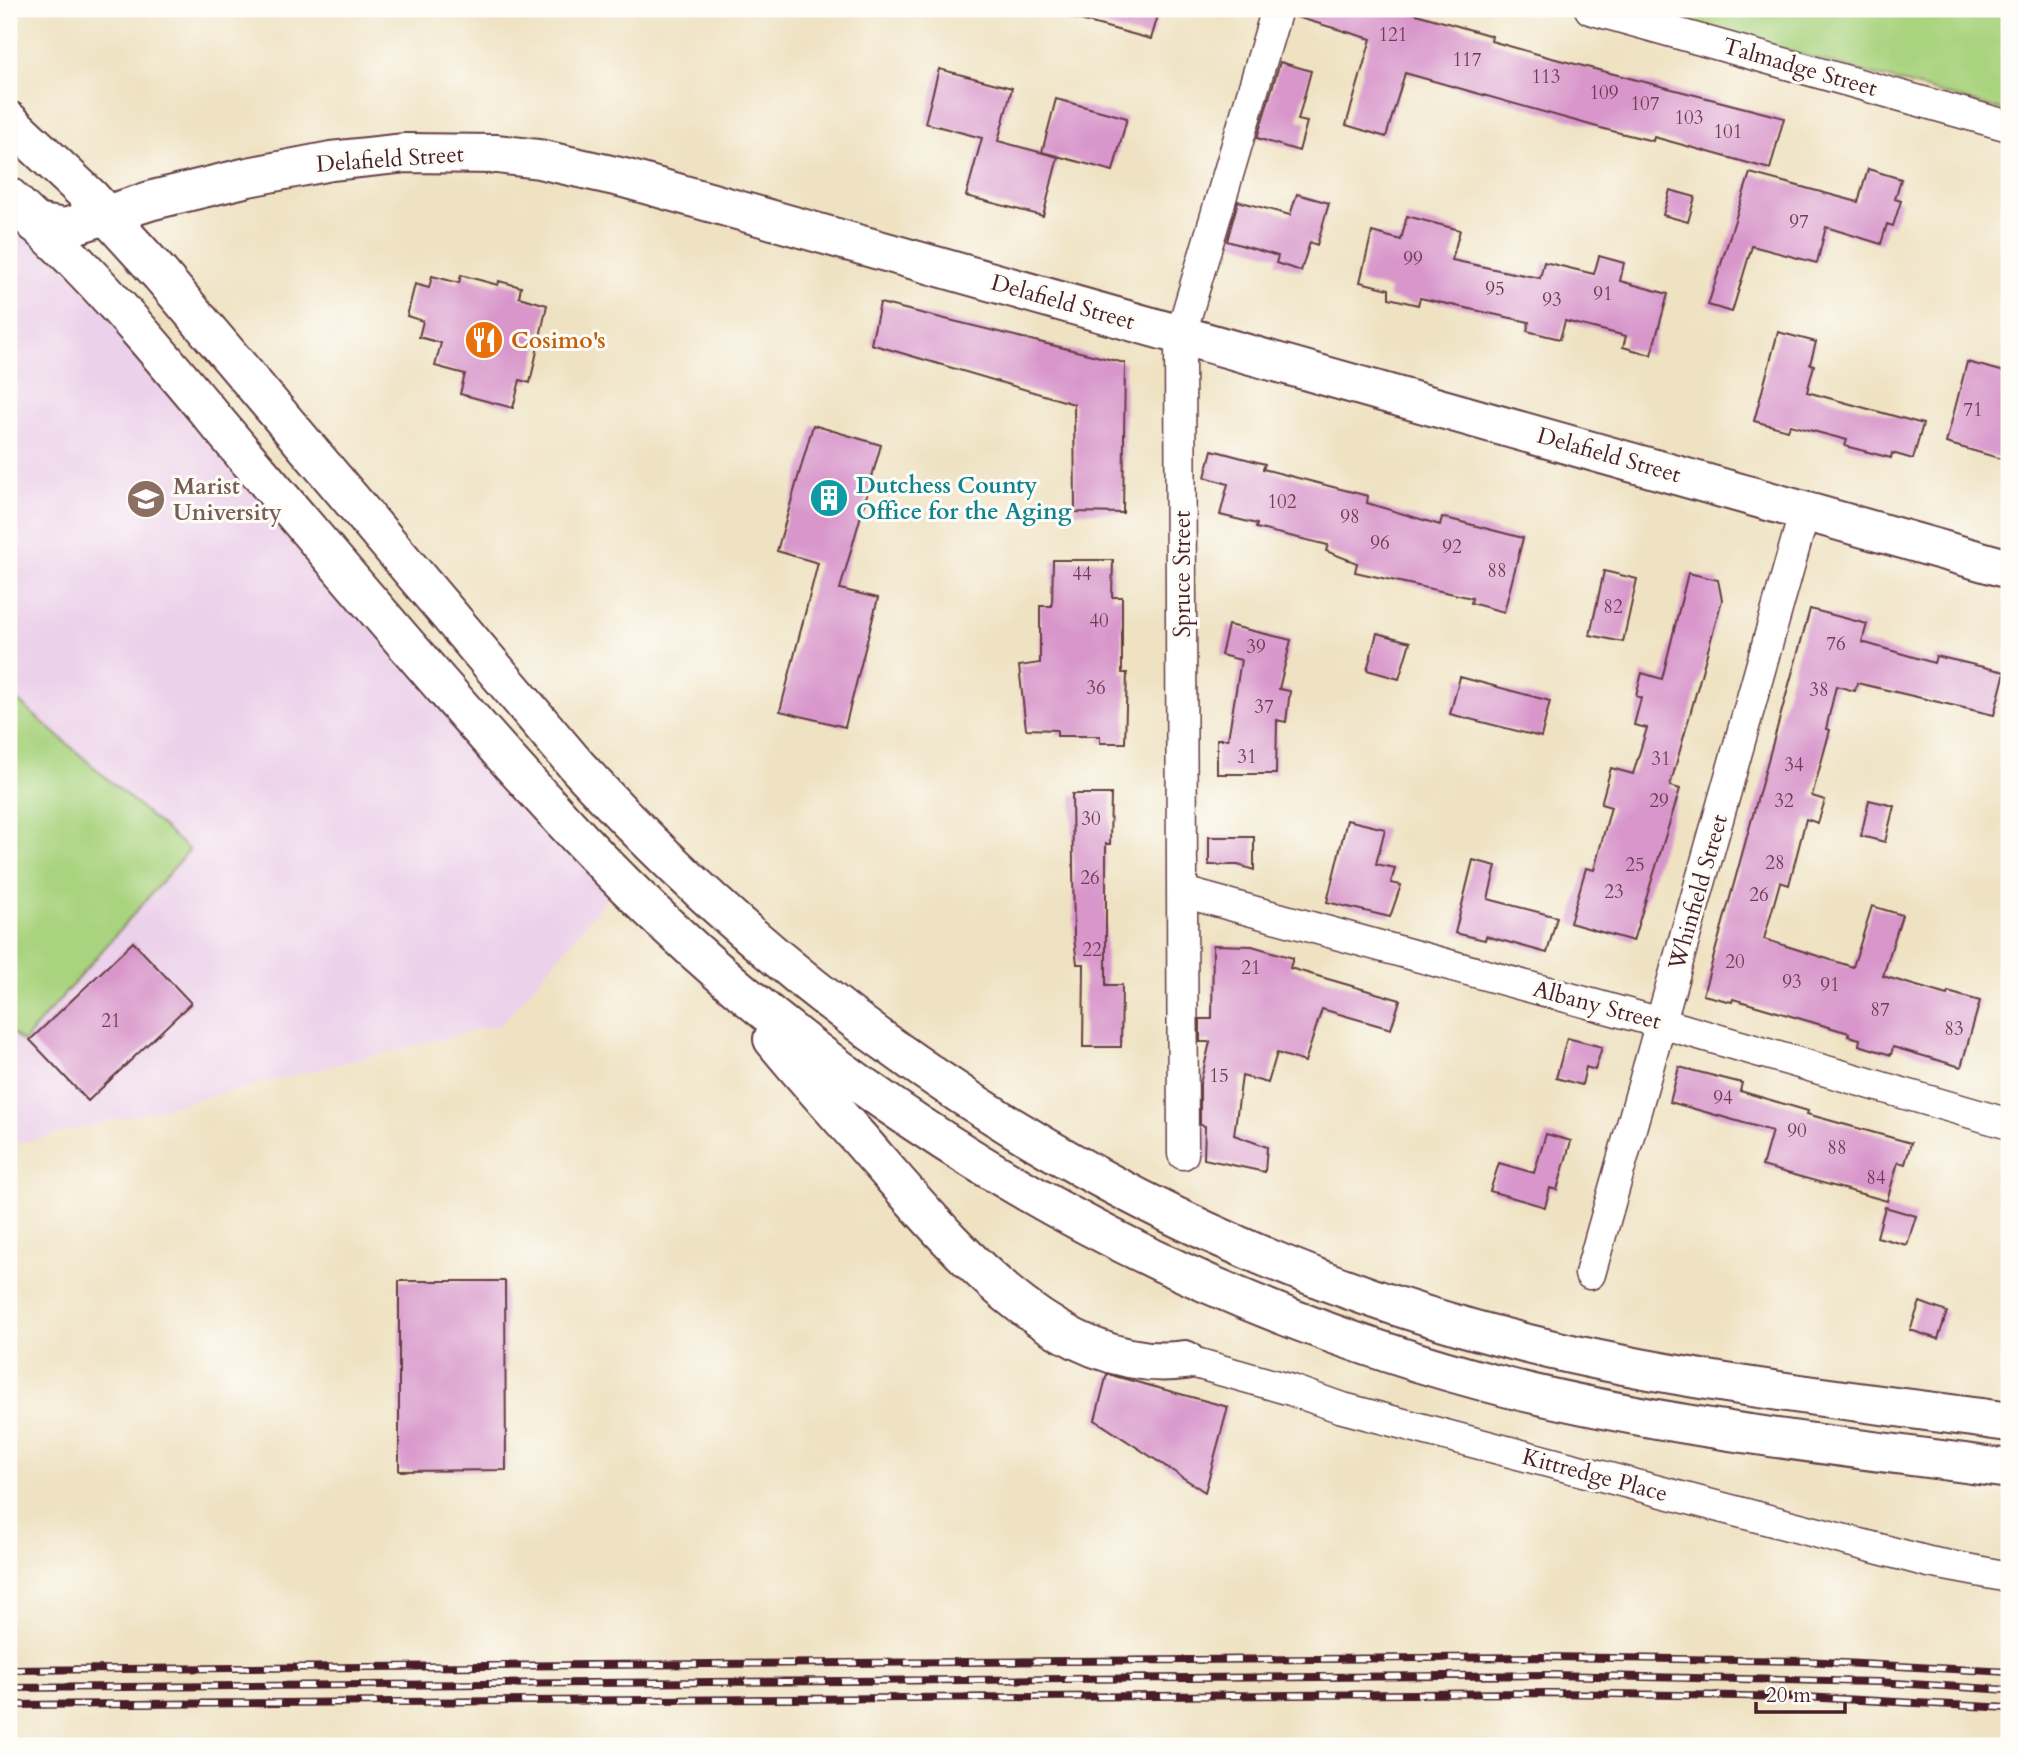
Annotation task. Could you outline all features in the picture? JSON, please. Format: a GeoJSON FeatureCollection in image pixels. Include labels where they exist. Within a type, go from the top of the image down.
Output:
{"type":"FeatureCollection","features":[{"type":"Feature","properties":{"kind":"main road"},"geometry":{"type":"LineString","coordinates":[[9,121],[107,215],[237,363],[577,766],[651,845],[730,920],[812,989],[897,1054],[985,1112],[1104,1181],[1225,1240],[1323,1280],[1426,1316],[1529,1344],[1634,1367],[2009,1422]]}},
{"type":"Feature","properties":{"kind":"main road","name":"Delafield Street"},"geometry":{"type":"LineString","coordinates":[[22,210],[65,228],[170,195],[331,161],[405,153],[497,154],[539,159],[624,178],[2009,569]]}},
{"type":"Feature","properties":{"kind":"main road"},"geometry":{"type":"LineString","coordinates":[[22,210],[115,305],[547,803],[621,881],[724,977],[872,1093],[1010,1182],[1153,1259],[1291,1318],[1420,1363],[1564,1401],[1672,1422],[2009,1469]]}},
{"type":"Feature","properties":{"kind":"main road"},"geometry":{"type":"LineString","coordinates":[[724,977],[804,1076],[985,1278],[1023,1307],[1090,1344],[1139,1362],[1185,1360]]}},
{"type":"Feature","properties":{"kind":"street","name":"Spruce Street"},"geometry":{"type":"LineString","coordinates":[[1183,1153],[1180,337],[1277,9]]}},
{"type":"Feature","properties":{"kind":"street","name":"Talmadge Street"},"geometry":{"type":"LineString","coordinates":[[1590,9],[2009,126]]}},
{"type":"Feature","properties":{"kind":"street","name":"Whinfield Street"},"geometry":{"type":"LineString","coordinates":[[1590,1274],[1805,510]]}},
{"type":"Feature","properties":{"kind":"street","name":"Albany Street"},"geometry":{"type":"LineString","coordinates":[[1183,892],[1661,1023],[2009,1124]]}},
{"type":"Feature","properties":{"kind":"street","name":"Kittredge Place"},"geometry":{"type":"LineString","coordinates":[[1185,1360],[1281,1387],[1339,1408],[1963,1571],[2009,1577]]}},
{"type":"Feature","properties":{"kind":"shaded area","name":"Marist University"},"geometry":{"type":"Polygon","coordinates":[[[9,196],[622,880],[502,1024],[9,1146],[9,196]]]}},
{"type":"Feature","properties":{"kind":"green space"},"geometry":{"type":"Polygon","coordinates":[[[1636,9],[2009,9],[2009,112],[1636,9]]]}},
{"type":"Feature","properties":{"kind":"green space"},"geometry":{"type":"Polygon","coordinates":[[[9,693],[189,850],[23,1042],[9,1030],[9,693]]]}},
{"type":"Feature","properties":{"kind":"building"},"geometry":{"type":"Polygon","coordinates":[[[1070,9],[1160,9],[1151,39],[1069,17],[1070,9]]]}},
{"type":"Feature","properties":{"kind":"building"},"geometry":{"type":"Polygon","coordinates":[[[1294,9],[1399,9],[1492,36],[1491,41],[1784,118],[1770,169],[1654,137],[1653,141],[1608,130],[1405,73],[1386,137],[1346,125],[1371,39],[1293,16],[1294,9]]]}},
{"type":"Feature","properties":{"kind":"building"},"geometry":{"type":"Polygon","coordinates":[[[1280,62],[1311,71],[1298,120],[1307,122],[1299,151],[1257,138],[1280,62]]]}},
{"type":"Feature","properties":{"kind":"building"},"geometry":{"type":"Polygon","coordinates":[[[939,69],[1012,88],[998,141],[1058,157],[1043,216],[966,196],[982,138],[925,123],[939,69]]]}},
{"type":"Feature","properties":{"kind":"building"},"geometry":{"type":"Polygon","coordinates":[[[1056,99],[1127,118],[1113,171],[1042,152],[1056,99]]]}},
{"type":"Feature","properties":{"kind":"building"},"geometry":{"type":"Polygon","coordinates":[[[1868,169],[1901,179],[1895,199],[1901,201],[1893,226],[1887,224],[1881,244],[1826,227],[1817,263],[1752,246],[1732,312],[1708,305],[1750,173],[1858,202],[1868,169]]]}},
{"type":"Feature","properties":{"kind":"building"},"geometry":{"type":"Polygon","coordinates":[[[1670,190],[1695,197],[1688,222],[1663,215],[1670,190]]]}},
{"type":"Feature","properties":{"kind":"building"},"geometry":{"type":"Polygon","coordinates":[[[1297,194],[1329,203],[1317,245],[1310,242],[1301,271],[1276,263],[1278,256],[1227,241],[1238,201],[1290,215],[1297,194]]]}},
{"type":"Feature","properties":{"kind":"building"},"geometry":{"type":"Polygon","coordinates":[[[1407,216],[1460,230],[1452,260],[1540,278],[1544,262],[1594,274],[1599,256],[1624,263],[1620,281],[1668,294],[1651,355],[1623,347],[1626,336],[1565,321],[1560,339],[1527,331],[1529,322],[1420,298],[1418,305],[1389,298],[1389,289],[1360,282],[1372,232],[1401,240],[1407,216]]]}},
{"type":"Feature","properties":{"kind":"building","name":"Cosimo's"},"geometry":{"type":"Polygon","coordinates":[[[461,275],[498,285],[499,281],[521,287],[519,297],[547,305],[530,383],[520,380],[513,408],[460,394],[465,374],[435,366],[441,343],[419,337],[423,321],[407,316],[415,284],[429,288],[432,276],[459,283],[461,275]]]}},
{"type":"Feature","properties":{"kind":"building"},"geometry":{"type":"Polygon","coordinates":[[[880,303],[1125,363],[1123,513],[1075,512],[1074,404],[871,344],[880,303]]]}},
{"type":"Feature","properties":{"kind":"building"},"geometry":{"type":"Polygon","coordinates":[[[1778,332],[1816,342],[1810,364],[1814,365],[1807,392],[1923,424],[1913,459],[1892,453],[1891,458],[1845,446],[1847,440],[1790,425],[1788,430],[1754,421],[1778,332]]]}},
{"type":"Feature","properties":{"kind":"building"},"geometry":{"type":"Polygon","coordinates":[[[1967,362],[2009,373],[2009,461],[1946,443],[1967,362]]]}},
{"type":"Feature","properties":{"kind":"building"},"geometry":{"type":"Polygon","coordinates":[[[813,425],[881,445],[840,589],[878,598],[845,727],[780,711],[818,563],[777,551],[813,425]]]}},
{"type":"Feature","properties":{"kind":"building"},"geometry":{"type":"Polygon","coordinates":[[[1212,450],[1265,464],[1263,469],[1368,496],[1367,503],[1440,525],[1442,517],[1523,538],[1504,612],[1471,603],[1472,598],[1355,572],[1357,563],[1326,551],[1328,545],[1256,528],[1257,524],[1220,515],[1228,484],[1205,477],[1212,450]]]}},
{"type":"Feature","properties":{"kind":"building"},"geometry":{"type":"Polygon","coordinates":[[[1053,560],[1113,560],[1112,597],[1122,597],[1122,673],[1127,673],[1125,743],[1100,743],[1100,736],[1057,736],[1057,730],[1026,729],[1019,666],[1040,663],[1040,606],[1052,606],[1053,560]]]}},
{"type":"Feature","properties":{"kind":"building"},"geometry":{"type":"Polygon","coordinates":[[[1604,571],[1637,579],[1623,642],[1590,635],[1604,571]]]}},
{"type":"Feature","properties":{"kind":"building"},"geometry":{"type":"Polygon","coordinates":[[[1688,573],[1718,580],[1722,600],[1670,786],[1680,789],[1633,941],[1570,923],[1586,868],[1594,870],[1611,807],[1601,804],[1611,768],[1633,774],[1647,728],[1634,725],[1641,698],[1636,696],[1642,673],[1662,679],[1688,573]]]}},
{"type":"Feature","properties":{"kind":"building"},"geometry":{"type":"Polygon","coordinates":[[[1810,609],[1867,624],[1862,642],[1934,663],[1936,656],[2005,672],[1994,715],[1857,683],[1855,691],[1836,686],[1826,729],[1830,730],[1812,796],[1825,800],[1818,823],[1806,819],[1789,885],[1780,882],[1764,939],[1853,967],[1872,906],[1902,915],[1883,976],[1947,995],[1948,992],[1980,1001],[1961,1067],[1893,1047],[1891,1055],[1859,1045],[1860,1039],[1848,1036],[1849,1033],[1733,999],[1732,1002],[1703,995],[1810,609]]]}},
{"type":"Feature","properties":{"kind":"building"},"geometry":{"type":"Polygon","coordinates":[[[1228,625],[1291,640],[1279,689],[1290,691],[1286,722],[1277,720],[1276,774],[1217,774],[1217,739],[1228,739],[1241,660],[1221,655],[1228,625]]]}},
{"type":"Feature","properties":{"kind":"building"},"geometry":{"type":"Polygon","coordinates":[[[1377,633],[1410,642],[1399,679],[1367,670],[1377,633]]]}},
{"type":"Feature","properties":{"kind":"building"},"geometry":{"type":"Polygon","coordinates":[[[1460,677],[1550,701],[1541,737],[1450,714],[1460,677]]]}},
{"type":"Feature","properties":{"kind":"building"},"geometry":{"type":"Polygon","coordinates":[[[1072,794],[1111,794],[1110,844],[1106,844],[1106,985],[1122,985],[1121,1047],[1083,1047],[1084,964],[1077,964],[1074,937],[1072,794]]]}},
{"type":"Feature","properties":{"kind":"building"},"geometry":{"type":"Polygon","coordinates":[[[1869,800],[1894,806],[1885,842],[1861,836],[1869,800]]]}},
{"type":"Feature","properties":{"kind":"building"},"geometry":{"type":"Polygon","coordinates":[[[1347,820],[1385,829],[1376,864],[1395,868],[1391,883],[1401,885],[1390,917],[1327,902],[1347,820]]]}},
{"type":"Feature","properties":{"kind":"building"},"geometry":{"type":"Polygon","coordinates":[[[1209,837],[1254,837],[1254,870],[1238,865],[1209,865],[1209,837]]]}},
{"type":"Feature","properties":{"kind":"building"},"geometry":{"type":"Polygon","coordinates":[[[1473,860],[1496,866],[1488,899],[1557,917],[1547,953],[1486,936],[1485,940],[1455,933],[1473,860]]]}},
{"type":"Feature","properties":{"kind":"building"},"geometry":{"type":"Polygon","coordinates":[[[133,942],[191,1003],[88,1101],[30,1040],[133,942]]]}},
{"type":"Feature","properties":{"kind":"building"},"geometry":{"type":"Polygon","coordinates":[[[1213,945],[1252,946],[1293,958],[1290,968],[1400,1000],[1391,1029],[1322,1009],[1305,1062],[1277,1053],[1268,1083],[1242,1076],[1234,1135],[1267,1147],[1265,1172],[1204,1159],[1205,1126],[1200,1125],[1200,1084],[1210,1042],[1200,1042],[1200,1019],[1212,1019],[1213,945]]]}},
{"type":"Feature","properties":{"kind":"building"},"geometry":{"type":"Polygon","coordinates":[[[1567,1038],[1602,1047],[1595,1070],[1586,1067],[1582,1085],[1556,1078],[1567,1038]]]}},
{"type":"Feature","properties":{"kind":"building"},"geometry":{"type":"Polygon","coordinates":[[[1679,1067],[1742,1083],[1740,1091],[1808,1111],[1807,1114],[1911,1143],[1905,1164],[1898,1162],[1887,1201],[1762,1166],[1772,1131],[1670,1102],[1679,1067]]]}},
{"type":"Feature","properties":{"kind":"building"},"geometry":{"type":"Polygon","coordinates":[[[1546,1134],[1571,1141],[1557,1190],[1550,1188],[1545,1207],[1490,1191],[1499,1163],[1534,1173],[1546,1134]]]}},
{"type":"Feature","properties":{"kind":"building"},"geometry":{"type":"Polygon","coordinates":[[[1885,1207],[1916,1216],[1907,1245],[1877,1237],[1885,1207]]]}},
{"type":"Feature","properties":{"kind":"building"},"geometry":{"type":"Polygon","coordinates":[[[399,1281],[505,1281],[506,1470],[399,1471],[399,1281]]]}},
{"type":"Feature","properties":{"kind":"building"},"geometry":{"type":"Polygon","coordinates":[[[1920,1302],[1947,1312],[1938,1339],[1910,1330],[1920,1302]]]}},
{"type":"Feature","properties":{"kind":"building"},"geometry":{"type":"Polygon","coordinates":[[[1107,1374],[1228,1407],[1205,1492],[1095,1420],[1107,1374]]]}},
{"type":"Feature","properties":{"kind":"railway"},"geometry":{"type":"LineString","coordinates":[[9,1670],[1548,1657],[1806,1661],[2009,1672]]}},
{"type":"Feature","properties":{"kind":"railway"},"geometry":{"type":"LineString","coordinates":[[9,1688],[1549,1675],[1878,1682],[2009,1690]]}},
{"type":"Feature","properties":{"kind":"railway"},"geometry":{"type":"LineString","coordinates":[[9,1705],[1549,1693],[1804,1697],[2009,1708]]}},
{"type":"Feature","properties":{"kind":"place","name":"Cosimo's"},"geometry":{"type":"Point","coordinates":[484,340]}},
{"type":"Feature","properties":{"kind":"place","name":"Dutchess County Office for the Aging"},"geometry":{"type":"Point","coordinates":[829,498]}},
{"type":"Feature","properties":{"kind":"place","name":"Marist University"},"geometry":{"type":"Point","coordinates":[146,499]}}]}
